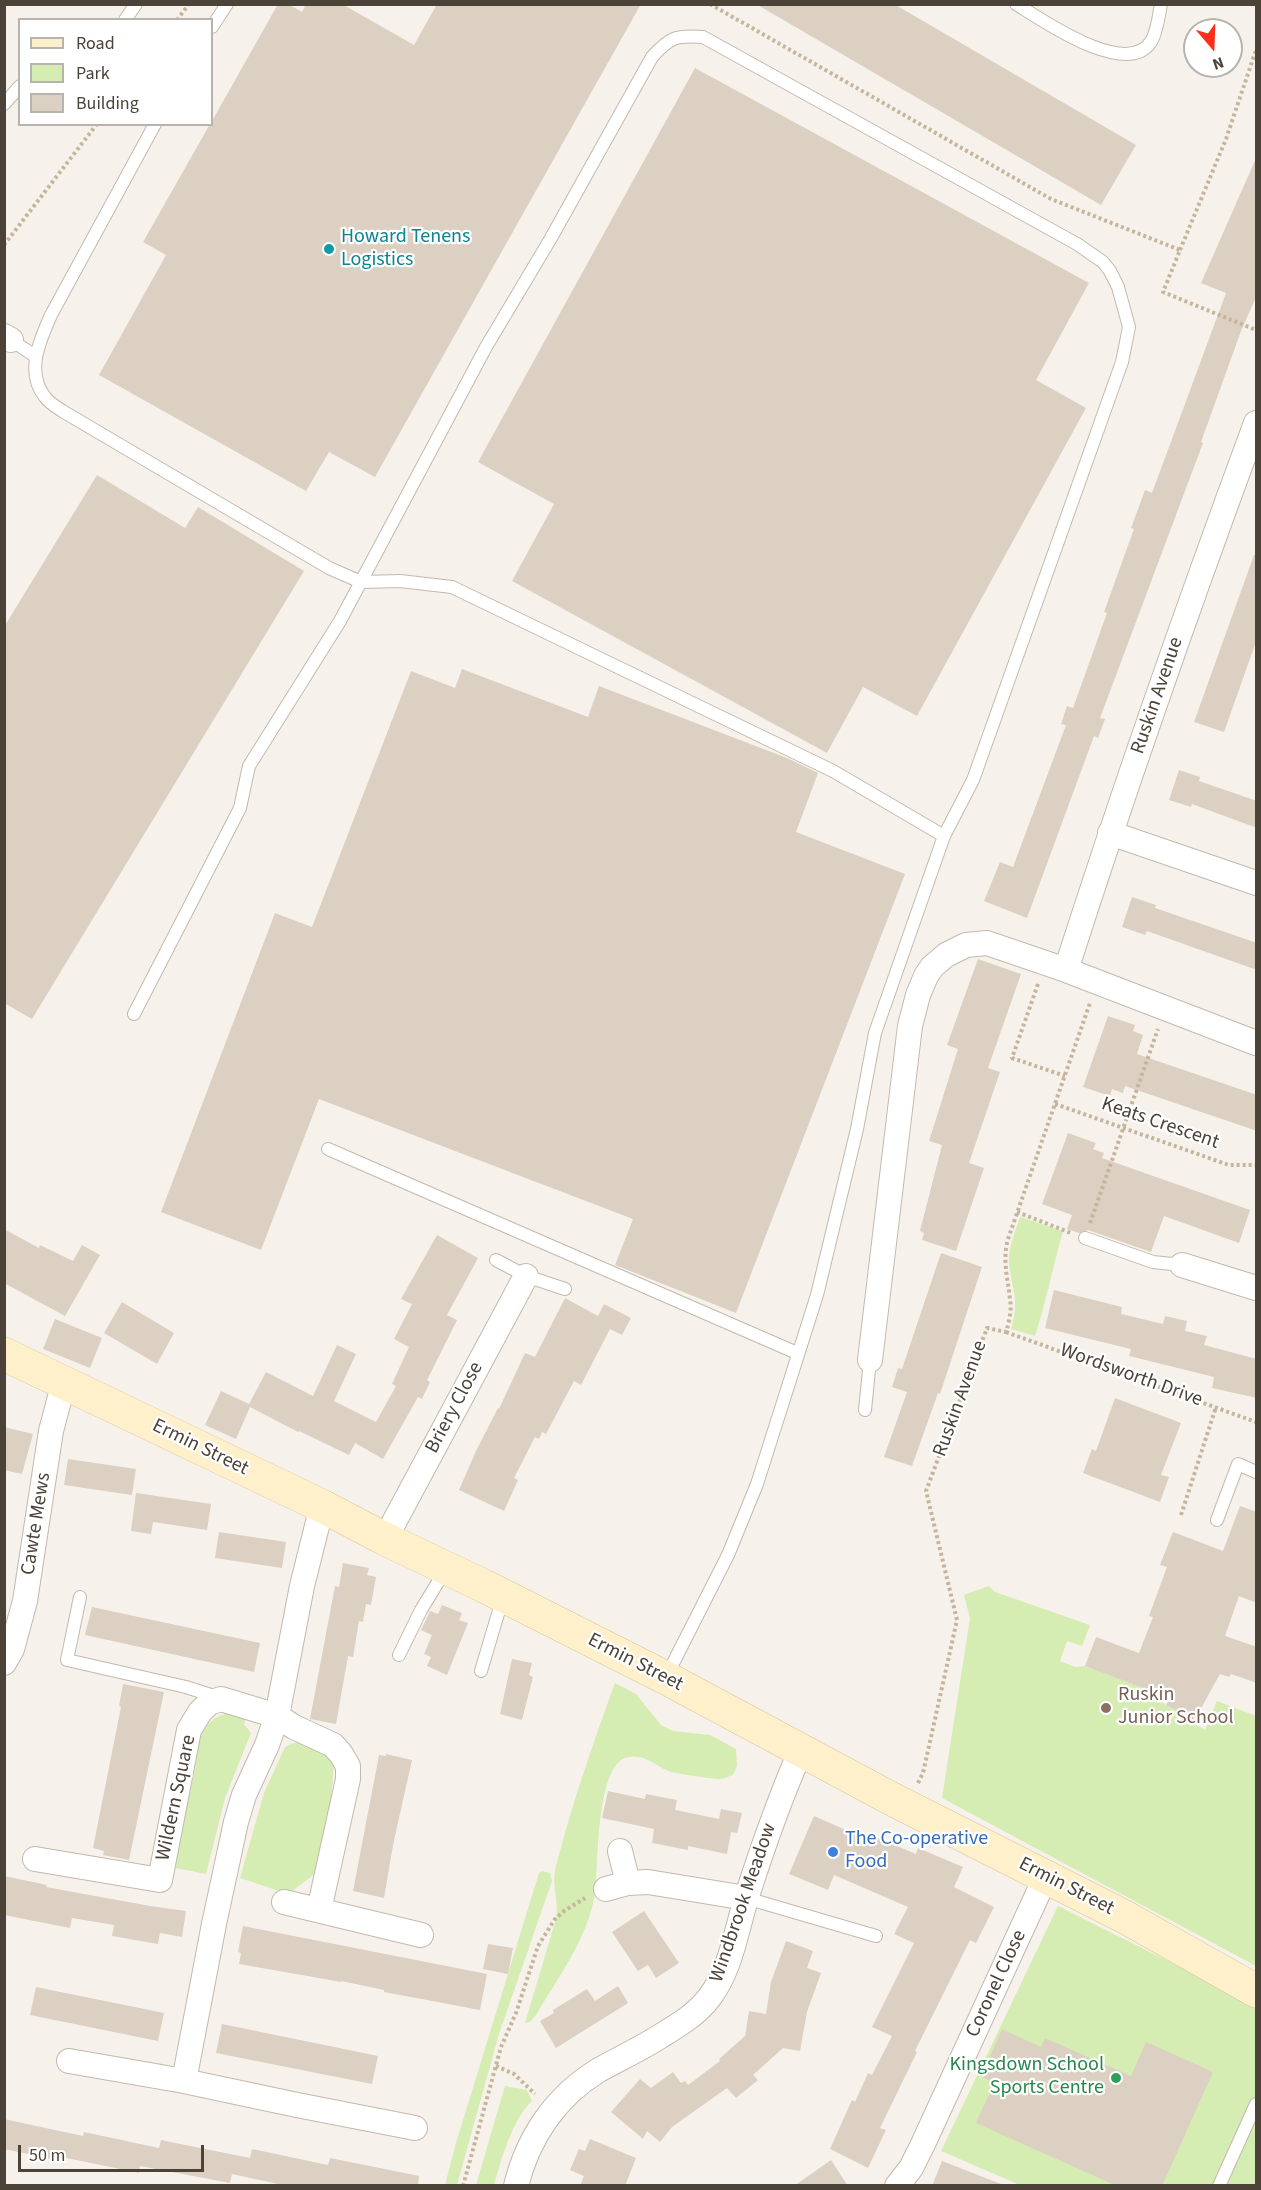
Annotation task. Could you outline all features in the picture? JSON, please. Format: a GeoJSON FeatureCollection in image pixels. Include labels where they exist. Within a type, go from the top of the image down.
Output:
{"type":"FeatureCollection","features":[{"type":"Feature","properties":{"kind":"main road","name":"Ermin Street"},"geometry":{"type":"LineString","coordinates":[[4,1354],[322,1506],[666,1678],[907,1807],[1046,1876],[1257,1991]]}},
{"type":"Feature","properties":{"kind":"street","name":"Ruskin Avenue"},"geometry":{"type":"LineString","coordinates":[[1056,967],[1110,833],[1197,584],[1257,423]]}},
{"type":"Feature","properties":{"kind":"street"},"geometry":{"type":"LineString","coordinates":[[1110,833],[1257,883]]}},
{"type":"Feature","properties":{"kind":"street"},"geometry":{"type":"LineString","coordinates":[[870,1360],[910,1026],[918,995],[926,976],[946,955],[966,945],[987,943],[1257,1042]]}},
{"type":"Feature","properties":{"kind":"street"},"geometry":{"type":"LineString","coordinates":[[1182,1265],[1257,1288]]}},
{"type":"Feature","properties":{"kind":"street","name":"Briery Close"},"geometry":{"type":"LineString","coordinates":[[385,1539],[526,1276]]}},
{"type":"Feature","properties":{"kind":"street","name":"Cawte Mews"},"geometry":{"type":"LineString","coordinates":[[4,1663],[12,1649],[25,1601],[51,1431],[64,1382]]}},
{"type":"Feature","properties":{"kind":"street"},"geometry":{"type":"LineString","coordinates":[[184,2081],[236,1822],[244,1795],[267,1745],[277,1716],[302,1586],[322,1506]]}},
{"type":"Feature","properties":{"kind":"street"},"geometry":{"type":"LineString","coordinates":[[220,1699],[277,1716],[294,1728],[333,1745],[348,1766],[348,1779],[319,1910]]}},
{"type":"Feature","properties":{"kind":"street","name":"Wildern Square"},"geometry":{"type":"LineString","coordinates":[[36,1859],[160,1880],[189,1730],[200,1712],[209,1703],[220,1699]]}},
{"type":"Feature","properties":{"kind":"street","name":"Windbrook Meadow"},"geometry":{"type":"LineString","coordinates":[[516,2186],[525,2154],[532,2140],[551,2113],[574,2088],[688,2019],[709,1999],[727,1963],[746,1898],[774,1817],[801,1750]]}},
{"type":"Feature","properties":{"kind":"street"},"geometry":{"type":"LineString","coordinates":[[620,1851],[617,1886],[648,1882],[746,1898]]}},
{"type":"Feature","properties":{"kind":"street","name":"Coronel Close"},"geometry":{"type":"LineString","coordinates":[[897,2186],[911,2168],[923,2144],[1046,1876]]}},
{"type":"Feature","properties":{"kind":"street"},"geometry":{"type":"LineString","coordinates":[[284,1902],[421,1935]]}},
{"type":"Feature","properties":{"kind":"street"},"geometry":{"type":"LineString","coordinates":[[69,2061],[184,2081],[415,2128]]}},
{"type":"Feature","properties":{"kind":"lane"},"geometry":{"type":"LineString","coordinates":[[126,18],[136,4]]}},
{"type":"Feature","properties":{"kind":"lane"},"geometry":{"type":"LineString","coordinates":[[213,25],[227,4]]}},
{"type":"Feature","properties":{"kind":"lane"},"geometry":{"type":"LineString","coordinates":[[1016,4],[1082,42],[1115,54],[1136,54],[1152,41],[1161,4]]}},
{"type":"Feature","properties":{"kind":"lane"},"geometry":{"type":"LineString","coordinates":[[134,1014],[240,808],[249,766],[340,621],[486,347],[551,238],[652,57],[664,44],[676,36],[703,37],[1077,244],[1103,262],[1110,271],[1124,302],[1129,327],[1122,362],[973,780],[944,836],[875,1033],[857,1129],[817,1295],[797,1353],[758,1484],[729,1555],[666,1678]]}},
{"type":"Feature","properties":{"kind":"lane"},"geometry":{"type":"LineString","coordinates":[[4,104],[18,88]]}},
{"type":"Feature","properties":{"kind":"lane"},"geometry":{"type":"LineString","coordinates":[[154,126],[51,315],[35,356],[38,383],[45,398],[64,412],[329,568],[361,582],[400,581],[453,587],[833,771],[944,836]]}},
{"type":"Feature","properties":{"kind":"lane"},"geometry":{"type":"LineString","coordinates":[[8,338],[35,356]]}},
{"type":"Feature","properties":{"kind":"lane"},"geometry":{"type":"LineString","coordinates":[[328,1149],[797,1353]]}},
{"type":"Feature","properties":{"kind":"lane"},"geometry":{"type":"LineString","coordinates":[[1085,1238],[1153,1262],[1182,1265]]}},
{"type":"Feature","properties":{"kind":"lane"},"geometry":{"type":"LineString","coordinates":[[496,1260],[526,1276],[565,1289]]}},
{"type":"Feature","properties":{"kind":"lane"},"geometry":{"type":"LineString","coordinates":[[866,1410],[870,1360]]}},
{"type":"Feature","properties":{"kind":"lane"},"geometry":{"type":"LineString","coordinates":[[1217,1520],[1238,1464],[1257,1472]]}},
{"type":"Feature","properties":{"kind":"lane"},"geometry":{"type":"LineString","coordinates":[[399,1655],[421,1610],[447,1569]]}},
{"type":"Feature","properties":{"kind":"lane"},"geometry":{"type":"LineString","coordinates":[[481,1671],[503,1596]]}},
{"type":"Feature","properties":{"kind":"lane"},"geometry":{"type":"LineString","coordinates":[[80,1597],[67,1660],[186,1688],[220,1699]]}},
{"type":"Feature","properties":{"kind":"lane"},"geometry":{"type":"LineString","coordinates":[[746,1898],[876,1936]]}},
{"type":"Feature","properties":{"kind":"lane"},"geometry":{"type":"LineString","coordinates":[[1220,2186],[1257,2104]]}},
{"type":"Feature","properties":{"kind":"path"},"geometry":{"type":"LineString","coordinates":[[178,18],[189,4]]}},
{"type":"Feature","properties":{"kind":"path"},"geometry":{"type":"LineString","coordinates":[[710,4],[1051,199],[1180,250]]}},
{"type":"Feature","properties":{"kind":"path"},"geometry":{"type":"LineString","coordinates":[[1257,50],[1226,139],[1163,292],[1257,330]]}},
{"type":"Feature","properties":{"kind":"path"},"geometry":{"type":"LineString","coordinates":[[4,245],[95,126]]}},
{"type":"Feature","properties":{"kind":"path"},"geometry":{"type":"LineString","coordinates":[[1056,967],[1012,1058],[1065,1076]]}},
{"type":"Feature","properties":{"kind":"path","name":"Ruskin Avenue"},"geometry":{"type":"LineString","coordinates":[[907,1807],[923,1773],[957,1620],[926,1491],[987,1328],[1006,1332],[1011,1302],[1004,1253],[1098,982]]}},
{"type":"Feature","properties":{"kind":"path"},"geometry":{"type":"LineString","coordinates":[[1017,1212],[1085,1238],[1160,1024],[1163,1008]]}},
{"type":"Feature","properties":{"kind":"path","name":"Keats Crescent"},"geometry":{"type":"LineString","coordinates":[[1055,1104],[1229,1165],[1257,1165]]}},
{"type":"Feature","properties":{"kind":"path","name":"Wordsworth Drive"},"geometry":{"type":"LineString","coordinates":[[1006,1332],[1257,1422]]}},
{"type":"Feature","properties":{"kind":"path"},"geometry":{"type":"LineString","coordinates":[[1181,1515],[1216,1407]]}},
{"type":"Feature","properties":{"kind":"path"},"geometry":{"type":"LineString","coordinates":[[464,2186],[505,2038],[516,2013],[530,1966],[546,1931],[564,1911],[617,1886]]}},
{"type":"Feature","properties":{"kind":"path"},"geometry":{"type":"LineString","coordinates":[[496,2066],[522,2080]]}},
{"type":"Feature","properties":{"kind":"green space"},"geometry":{"type":"Polygon","coordinates":[[[1020,1217],[1063,1231],[1035,1336],[1011,1329],[1015,1300],[1009,1254],[1020,1217]]]}},
{"type":"Feature","properties":{"kind":"green space"},"geometry":{"type":"Polygon","coordinates":[[[989,1586],[995,1592],[1090,1625],[1082,1646],[1067,1641],[1060,1661],[1075,1667],[1085,1666],[1148,1689],[1166,1705],[1205,1730],[1217,1701],[1256,1716],[1256,1966],[942,1798],[970,1618],[964,1595],[989,1586]]]}},
{"type":"Feature","properties":{"kind":"green space"},"geometry":{"type":"Polygon","coordinates":[[[615,1683],[636,1694],[661,1725],[673,1731],[710,1735],[736,1749],[737,1766],[733,1775],[717,1779],[671,1772],[641,1757],[629,1757],[618,1762],[605,1792],[601,1812],[594,1901],[589,1919],[565,1968],[536,2015],[530,2022],[525,2023],[556,1921],[554,1882],[556,1866],[583,1774],[615,1683]]]}},
{"type":"Feature","properties":{"kind":"green space"},"geometry":{"type":"Polygon","coordinates":[[[227,1713],[246,1717],[244,1724],[251,1733],[225,1798],[206,1874],[176,1868],[196,1764],[198,1741],[205,1727],[215,1718],[227,1713]]]}},
{"type":"Feature","properties":{"kind":"green space"},"geometry":{"type":"Polygon","coordinates":[[[299,1741],[324,1752],[334,1763],[331,1800],[315,1874],[288,1894],[240,1878],[264,1793],[285,1747],[299,1741]]]}},
{"type":"Feature","properties":{"kind":"green space"},"geometry":{"type":"Polygon","coordinates":[[[542,1871],[550,1873],[552,1881],[499,2034],[457,2185],[445,2185],[539,1873],[542,1871]]]}},
{"type":"Feature","properties":{"kind":"green space","name":"Kingsdown School Sports Centre"},"geometry":{"type":"Polygon","coordinates":[[[1058,1906],[1256,2005],[1256,2185],[1020,2185],[941,2151],[1058,1906]]]}},
{"type":"Feature","properties":{"kind":"green space"},"geometry":{"type":"Polygon","coordinates":[[[505,2086],[527,2090],[532,2101],[513,2128],[494,2185],[476,2185],[505,2086]]]}},
{"type":"Feature","properties":{"kind":"building","name":"Howard Tenens Logistics"},"geometry":{"type":"Polygon","coordinates":[[[278,4],[288,4],[302,12],[306,4],[342,4],[414,45],[437,4],[641,4],[375,477],[329,452],[306,491],[99,375],[166,255],[143,242],[209,126],[213,126],[213,119],[278,4]]]}},
{"type":"Feature","properties":{"kind":"building"},"geometry":{"type":"Polygon","coordinates":[[[756,4],[894,4],[1136,145],[1101,205],[756,4]]]}},
{"type":"Feature","properties":{"kind":"building"},"geometry":{"type":"Polygon","coordinates":[[[695,68],[1089,283],[1036,380],[1086,408],[917,716],[863,687],[827,753],[512,581],[554,504],[478,462],[695,68]]]}},
{"type":"Feature","properties":{"kind":"building"},"geometry":{"type":"Polygon","coordinates":[[[1257,156],[1257,295],[1241,331],[1201,442],[1203,443],[1100,718],[1105,719],[1098,738],[1094,736],[1027,918],[984,901],[1000,862],[1013,867],[1066,725],[1061,724],[1067,706],[1073,708],[1107,613],[1104,612],[1134,529],[1131,528],[1145,490],[1152,493],[1226,293],[1201,283],[1257,156]]]}},
{"type":"Feature","properties":{"kind":"building"},"geometry":{"type":"Polygon","coordinates":[[[97,475],[185,528],[198,507],[304,571],[32,1019],[4,1003],[4,627],[97,475]]]}},
{"type":"Feature","properties":{"kind":"building"},"geometry":{"type":"Polygon","coordinates":[[[1254,555],[1257,555],[1257,639],[1224,732],[1194,722],[1254,555]]]}},
{"type":"Feature","properties":{"kind":"building"},"geometry":{"type":"Polygon","coordinates":[[[462,669],[588,717],[599,686],[787,758],[818,773],[796,832],[905,874],[736,1313],[615,1265],[633,1219],[319,1099],[261,1250],[161,1212],[275,913],[312,927],[411,671],[455,688],[462,669]]]}},
{"type":"Feature","properties":{"kind":"building"},"geometry":{"type":"Polygon","coordinates":[[[1179,770],[1200,777],[1199,781],[1257,801],[1257,828],[1192,804],[1191,807],[1169,800],[1179,770]]]}},
{"type":"Feature","properties":{"kind":"building"},"geometry":{"type":"Polygon","coordinates":[[[1132,897],[1156,905],[1155,908],[1257,943],[1257,970],[1147,931],[1145,935],[1122,927],[1132,897]]]}},
{"type":"Feature","properties":{"kind":"building"},"geometry":{"type":"Polygon","coordinates":[[[978,959],[1021,974],[988,1068],[1000,1072],[969,1163],[984,1168],[956,1251],[922,1240],[924,1233],[920,1231],[942,1145],[929,1141],[958,1049],[947,1045],[978,959]]]}},
{"type":"Feature","properties":{"kind":"building"},"geometry":{"type":"Polygon","coordinates":[[[1108,1016],[1135,1025],[1133,1031],[1143,1035],[1137,1054],[1257,1095],[1257,1131],[1125,1086],[1123,1093],[1112,1089],[1110,1096],[1083,1087],[1108,1016]]]}},
{"type":"Feature","properties":{"kind":"building"},"geometry":{"type":"Polygon","coordinates":[[[1068,1133],[1096,1143],[1093,1149],[1104,1153],[1102,1158],[1250,1210],[1239,1243],[1164,1216],[1151,1252],[1088,1230],[1079,1233],[1067,1229],[1072,1215],[1042,1204],[1068,1133]]]}},
{"type":"Feature","properties":{"kind":"building"},"geometry":{"type":"Polygon","coordinates":[[[4,1229],[39,1248],[40,1245],[73,1261],[82,1245],[100,1255],[65,1316],[4,1283],[4,1229]]]}},
{"type":"Feature","properties":{"kind":"building"},"geometry":{"type":"Polygon","coordinates":[[[437,1235],[478,1258],[447,1315],[457,1320],[427,1380],[430,1382],[422,1399],[418,1397],[383,1459],[355,1443],[349,1455],[250,1407],[236,1439],[205,1425],[221,1391],[249,1404],[266,1372],[313,1396],[337,1345],[356,1354],[334,1401],[376,1422],[396,1386],[392,1384],[409,1347],[394,1339],[412,1304],[401,1299],[437,1235]]]}},
{"type":"Feature","properties":{"kind":"building"},"geometry":{"type":"Polygon","coordinates":[[[941,1253],[982,1267],[940,1394],[938,1393],[912,1466],[884,1457],[907,1392],[892,1387],[898,1368],[902,1369],[941,1253]]]}},
{"type":"Feature","properties":{"kind":"building"},"geometry":{"type":"Polygon","coordinates":[[[1054,1290],[1122,1307],[1121,1314],[1163,1324],[1165,1316],[1187,1321],[1185,1331],[1207,1336],[1204,1345],[1257,1359],[1257,1398],[1212,1388],[1214,1377],[1129,1356],[1131,1349],[1045,1328],[1054,1290]]]}},
{"type":"Feature","properties":{"kind":"building"},"geometry":{"type":"Polygon","coordinates":[[[565,1298],[598,1316],[604,1304],[631,1318],[622,1335],[610,1329],[581,1385],[574,1381],[546,1434],[542,1432],[539,1439],[535,1437],[514,1478],[518,1480],[504,1511],[459,1490],[525,1353],[535,1357],[565,1298]]]}},
{"type":"Feature","properties":{"kind":"building"},"geometry":{"type":"Polygon","coordinates":[[[122,1302],[174,1333],[157,1364],[104,1333],[122,1302]]]}},
{"type":"Feature","properties":{"kind":"building"},"geometry":{"type":"Polygon","coordinates":[[[55,1319],[102,1338],[90,1368],[43,1349],[55,1319]]]}},
{"type":"Feature","properties":{"kind":"building"},"geometry":{"type":"Polygon","coordinates":[[[1115,1398],[1181,1423],[1161,1475],[1169,1477],[1160,1502],[1083,1473],[1092,1449],[1096,1451],[1115,1398]]]}},
{"type":"Feature","properties":{"kind":"building"},"geometry":{"type":"Polygon","coordinates":[[[4,1427],[33,1434],[22,1474],[4,1470],[4,1427]]]}},
{"type":"Feature","properties":{"kind":"building"},"geometry":{"type":"Polygon","coordinates":[[[68,1459],[136,1469],[132,1495],[64,1485],[68,1459]]]}},
{"type":"Feature","properties":{"kind":"building"},"geometry":{"type":"Polygon","coordinates":[[[136,1493],[211,1504],[207,1530],[153,1522],[151,1534],[131,1531],[136,1493]]]}},
{"type":"Feature","properties":{"kind":"building"},"geometry":{"type":"Polygon","coordinates":[[[1240,1506],[1257,1512],[1257,1603],[1239,1596],[1225,1636],[1257,1647],[1257,1683],[1231,1674],[1229,1677],[1220,1674],[1194,1721],[1166,1705],[1170,1698],[1085,1666],[1096,1637],[1139,1653],[1153,1617],[1149,1616],[1167,1567],[1160,1565],[1173,1532],[1223,1551],[1240,1506]]]}},
{"type":"Feature","properties":{"kind":"building"},"geometry":{"type":"Polygon","coordinates":[[[219,1532],[286,1542],[282,1568],[215,1558],[219,1532]]]}},
{"type":"Feature","properties":{"kind":"building"},"geometry":{"type":"Polygon","coordinates":[[[343,1563],[369,1568],[367,1575],[376,1577],[371,1605],[366,1604],[363,1622],[359,1621],[353,1657],[348,1656],[336,1724],[310,1719],[335,1586],[339,1587],[343,1563]]]}},
{"type":"Feature","properties":{"kind":"building"},"geometry":{"type":"Polygon","coordinates":[[[442,1605],[462,1613],[459,1620],[468,1623],[447,1675],[427,1666],[431,1657],[424,1654],[432,1635],[421,1630],[430,1611],[438,1614],[442,1605]]]}},
{"type":"Feature","properties":{"kind":"building"},"geometry":{"type":"Polygon","coordinates":[[[92,1607],[260,1643],[254,1672],[85,1635],[92,1607]]]}},
{"type":"Feature","properties":{"kind":"building"},"geometry":{"type":"Polygon","coordinates":[[[512,1659],[532,1663],[529,1675],[533,1677],[522,1720],[500,1714],[512,1659]]]}},
{"type":"Feature","properties":{"kind":"building"},"geometry":{"type":"Polygon","coordinates":[[[123,1684],[164,1692],[129,1860],[103,1855],[104,1851],[93,1848],[121,1707],[119,1706],[123,1684]]]}},
{"type":"Feature","properties":{"kind":"building"},"geometry":{"type":"Polygon","coordinates":[[[386,1754],[412,1760],[384,1898],[353,1891],[379,1755],[386,1756],[386,1754]]]}},
{"type":"Feature","properties":{"kind":"building"},"geometry":{"type":"Polygon","coordinates":[[[608,1791],[645,1799],[646,1794],[677,1800],[675,1810],[719,1819],[721,1809],[742,1813],[737,1833],[731,1832],[727,1854],[688,1846],[688,1850],[652,1843],[654,1829],[602,1818],[608,1791]]]}},
{"type":"Feature","properties":{"kind":"building"},"geometry":{"type":"Polygon","coordinates":[[[814,1816],[876,1843],[878,1838],[916,1854],[918,1848],[963,1867],[954,1887],[994,1907],[976,1943],[970,1940],[915,2051],[917,2052],[880,2128],[886,2130],[868,2168],[830,2149],[852,2100],[855,2102],[868,2073],[872,2075],[892,2036],[872,2027],[914,1943],[894,1934],[908,1907],[834,1875],[828,1890],[789,1874],[814,1816]]]}},
{"type":"Feature","properties":{"kind":"building"},"geometry":{"type":"Polygon","coordinates":[[[4,1876],[47,1885],[46,1887],[186,1911],[182,1937],[160,1933],[158,1944],[112,1936],[114,1925],[72,1918],[70,1928],[4,1915],[4,1876]]]}},
{"type":"Feature","properties":{"kind":"building"},"geometry":{"type":"Polygon","coordinates":[[[644,1911],[679,1963],[656,1978],[648,1965],[638,1971],[612,1932],[644,1911]]]}},
{"type":"Feature","properties":{"kind":"building"},"geometry":{"type":"Polygon","coordinates":[[[243,1926],[487,1974],[480,2010],[384,1992],[384,1990],[341,1981],[239,1964],[241,1953],[238,1952],[243,1926]]]}},
{"type":"Feature","properties":{"kind":"building"},"geometry":{"type":"Polygon","coordinates":[[[786,1941],[813,1951],[807,1968],[821,1973],[807,2012],[800,2051],[783,2048],[753,2075],[758,2080],[736,2098],[727,2088],[672,2127],[660,2142],[647,2131],[643,2139],[611,2112],[640,2079],[651,2088],[673,2072],[681,2083],[685,2081],[688,2085],[720,2061],[719,2059],[745,2036],[749,2011],[766,2014],[771,1982],[786,1941]]]}},
{"type":"Feature","properties":{"kind":"building"},"geometry":{"type":"Polygon","coordinates":[[[488,1944],[513,1948],[508,1974],[483,1969],[488,1944]]]}},
{"type":"Feature","properties":{"kind":"building"},"geometry":{"type":"Polygon","coordinates":[[[618,1986],[628,2003],[556,2048],[540,2021],[587,1989],[595,2001],[618,1986]]]}},
{"type":"Feature","properties":{"kind":"building"},"geometry":{"type":"Polygon","coordinates":[[[36,1987],[164,2013],[158,2041],[30,2015],[36,1987]]]}},
{"type":"Feature","properties":{"kind":"building"},"geometry":{"type":"Polygon","coordinates":[[[222,2024],[378,2056],[372,2084],[216,2053],[222,2024]]]}},
{"type":"Feature","properties":{"kind":"building"},"geometry":{"type":"Polygon","coordinates":[[[1002,2029],[1041,2047],[1045,2038],[1131,2076],[1146,2042],[1213,2072],[1162,2186],[1117,2186],[976,2123],[994,2083],[981,2076],[1002,2029]]]}},
{"type":"Feature","properties":{"kind":"building"},"geometry":{"type":"Polygon","coordinates":[[[4,2119],[83,2136],[84,2132],[159,2148],[161,2140],[250,2158],[252,2149],[328,2165],[330,2158],[419,2176],[418,2186],[287,2186],[232,2174],[230,2183],[140,2166],[139,2173],[62,2157],[61,2161],[4,2149],[4,2119]]]}},
{"type":"Feature","properties":{"kind":"building"},"geometry":{"type":"Polygon","coordinates":[[[590,2139],[636,2158],[625,2186],[580,2186],[584,2176],[570,2170],[579,2149],[585,2151],[590,2139]]]}},
{"type":"Feature","properties":{"kind":"building"},"geometry":{"type":"Polygon","coordinates":[[[831,2160],[848,2186],[794,2186],[831,2160]]]}},
{"type":"Feature","properties":{"kind":"building"},"geometry":{"type":"Polygon","coordinates":[[[942,2161],[1001,2184],[1001,2186],[932,2186],[942,2161]]]}},
{"type":"Feature","properties":{"kind":"place","name":"Howard Tenens Logistics"},"geometry":{"type":"Point","coordinates":[329,249]}},
{"type":"Feature","properties":{"kind":"place","name":"Ruskin Junior School"},"geometry":{"type":"Point","coordinates":[1106,1708]}},
{"type":"Feature","properties":{"kind":"place","name":"The Co-operative Food"},"geometry":{"type":"Point","coordinates":[833,1852]}},
{"type":"Feature","properties":{"kind":"place","name":"Kingsdown School Sports Centre"},"geometry":{"type":"Point","coordinates":[1116,2078]}}]}
